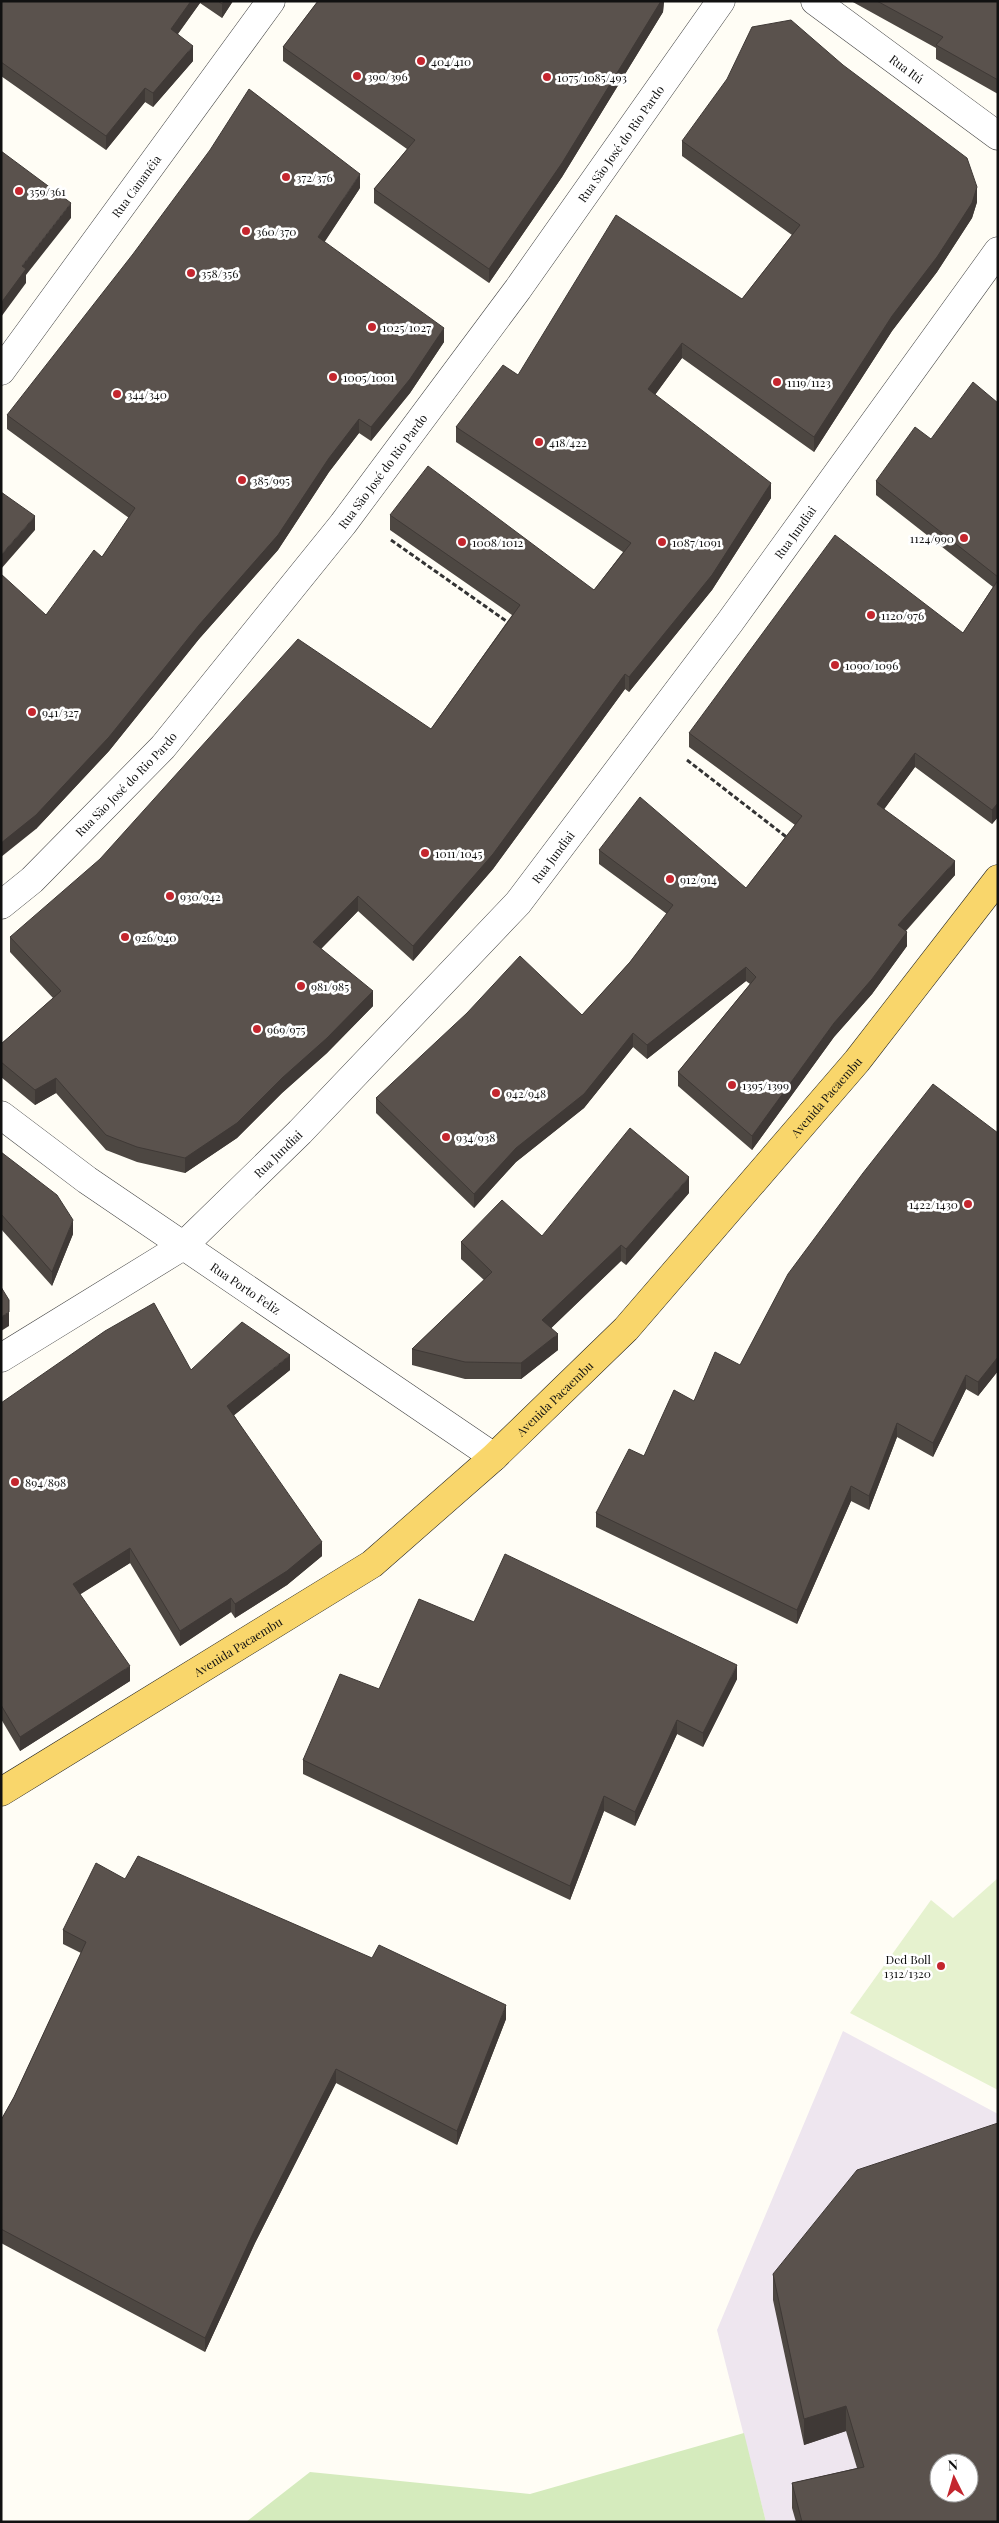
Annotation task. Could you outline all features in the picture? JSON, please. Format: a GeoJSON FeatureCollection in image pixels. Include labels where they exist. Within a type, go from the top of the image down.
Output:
{"type":"FeatureCollection","features":[{"type":"Feature","properties":{"kind":"main road","name":"Avenida Pacaembu"},"geometry":{"type":"LineString","coordinates":[[1,1792],[372,1564],[494,1457],[626,1329],[857,1061],[998,878]]}},
{"type":"Feature","properties":{"kind":"street","name":"Rua Cananéia"},"geometry":{"type":"LineString","coordinates":[[1,371],[270,1]]}},
{"type":"Feature","properties":{"kind":"street","name":"Rua São José do Rio Pardo"},"geometry":{"type":"LineString","coordinates":[[1,905],[32,880],[162,747],[343,524],[518,289],[721,1]]}},
{"type":"Feature","properties":{"kind":"street","name":"Rua Itú"},"geometry":{"type":"LineString","coordinates":[[815,1],[998,136]]}},
{"type":"Feature","properties":{"kind":"street","name":"Rua Jundiai"},"geometry":{"type":"LineString","coordinates":[[1,1358],[183,1246],[300,1132],[518,903],[730,622],[998,251]]}},
{"type":"Feature","properties":{"kind":"street","name":"Rua Porto Feliz"},"geometry":{"type":"LineString","coordinates":[[1,1115],[87,1180],[494,1457]]}},
{"type":"Feature","properties":{"kind":"path"},"geometry":{"type":"LineString","coordinates":[[391,540],[512,626]]}},
{"type":"Feature","properties":{"kind":"path"},"geometry":{"type":"LineString","coordinates":[[687,760],[797,845]]}},
{"type":"Feature","properties":{"kind":"shaded area"},"geometry":{"type":"Polygon","coordinates":[[[843,2031],[998,2114],[998,2522],[766,2522],[717,2330],[843,2031]]]}},
{"type":"Feature","properties":{"kind":"green space","name":"Ded Boll 1312/1320"},"geometry":{"type":"Polygon","coordinates":[[[998,1878],[998,2090],[850,2013],[931,1900],[953,1918],[998,1878]]]}},
{"type":"Feature","properties":{"kind":"green space"},"geometry":{"type":"Polygon","coordinates":[[[744,2433],[766,2522],[246,2522],[310,2472],[530,2494],[744,2433]]]}},
{"type":"Feature","properties":{"kind":"building"},"geometry":{"type":"Polygon","coordinates":[[[1,1],[191,1],[171,29],[193,46],[153,93],[145,88],[106,136],[1,62],[1,1]]]}},
{"type":"Feature","properties":{"kind":"building"},"geometry":{"type":"Polygon","coordinates":[[[318,1],[661,1],[562,163],[489,269],[374,189],[415,140],[283,47],[318,1]]]}},
{"type":"Feature","properties":{"kind":"building"},"geometry":{"type":"Polygon","coordinates":[[[877,1],[998,1],[998,80],[936,45],[943,37],[877,1]]]}},
{"type":"Feature","properties":{"kind":"building"},"geometry":{"type":"Polygon","coordinates":[[[791,20],[843,65],[967,158],[977,187],[972,203],[937,257],[892,316],[814,437],[682,343],[648,389],[771,483],[712,575],[629,677],[625,674],[493,854],[413,946],[358,896],[313,942],[373,991],[327,1038],[282,1078],[237,1123],[185,1158],[137,1147],[106,1135],[56,1078],[35,1090],[1,1062],[1,1044],[61,991],[10,937],[100,859],[298,639],[431,729],[520,605],[390,515],[428,466],[594,590],[631,543],[456,427],[503,365],[518,375],[616,215],[742,299],[800,225],[682,141],[727,79],[752,27],[791,20]]]}},
{"type":"Feature","properties":{"kind":"building"},"geometry":{"type":"Polygon","coordinates":[[[249,89],[360,174],[318,237],[444,328],[410,379],[371,427],[359,419],[329,458],[278,535],[199,625],[109,737],[36,815],[1,843],[1,574],[46,615],[94,550],[102,557],[135,508],[7,415],[133,254],[210,150],[249,89]]]}},
{"type":"Feature","properties":{"kind":"building","name":"359/361"},"geometry":{"type":"Polygon","coordinates":[[[1,151],[71,203],[22,266],[26,269],[1,303],[1,151]]]}},
{"type":"Feature","properties":{"kind":"building"},"geometry":{"type":"Polygon","coordinates":[[[973,382],[998,403],[998,577],[876,481],[915,427],[931,439],[973,382]]]}},
{"type":"Feature","properties":{"kind":"building"},"geometry":{"type":"Polygon","coordinates":[[[1,492],[35,516],[1,555],[1,492]]]}},
{"type":"Feature","properties":{"kind":"building"},"geometry":{"type":"Polygon","coordinates":[[[835,535],[963,633],[998,580],[998,803],[992,810],[915,753],[877,804],[955,861],[898,925],[907,932],[872,979],[834,1023],[752,1136],[678,1072],[756,977],[746,967],[647,1045],[633,1033],[584,1094],[516,1148],[474,1194],[376,1098],[467,1013],[520,956],[582,1015],[630,962],[673,905],[599,850],[640,797],[746,888],[802,816],[689,733],[835,535]]]}},
{"type":"Feature","properties":{"kind":"building"},"geometry":{"type":"Polygon","coordinates":[[[933,1084],[998,1133],[998,1357],[978,1382],[966,1375],[933,1443],[897,1423],[869,1496],[851,1486],[797,1610],[596,1513],[629,1449],[644,1456],[674,1390],[694,1401],[715,1352],[740,1365],[788,1274],[863,1173],[933,1084]]]}},
{"type":"Feature","properties":{"kind":"building"},"geometry":{"type":"Polygon","coordinates":[[[630,1128],[689,1177],[626,1249],[621,1245],[542,1320],[558,1334],[521,1363],[465,1362],[412,1349],[492,1272],[461,1242],[502,1200],[542,1236],[630,1128]]]}},
{"type":"Feature","properties":{"kind":"building"},"geometry":{"type":"Polygon","coordinates":[[[1,1152],[57,1195],[73,1220],[52,1272],[1,1214],[1,1152]]]}},
{"type":"Feature","properties":{"kind":"building"},"geometry":{"type":"Polygon","coordinates":[[[1,1287],[9,1300],[9,1312],[1,1317],[1,1287]]]}},
{"type":"Feature","properties":{"kind":"building"},"geometry":{"type":"Polygon","coordinates":[[[154,1303],[191,1370],[242,1322],[290,1355],[227,1406],[322,1542],[287,1571],[235,1604],[231,1598],[180,1631],[130,1548],[73,1584],[130,1666],[20,1737],[1,1705],[1,1403],[105,1331],[154,1303]]]}},
{"type":"Feature","properties":{"kind":"building"},"geometry":{"type":"Polygon","coordinates":[[[505,1554],[737,1665],[703,1733],[677,1720],[635,1812],[604,1796],[570,1886],[303,1760],[340,1674],[379,1689],[419,1599],[474,1622],[505,1554]]]}},
{"type":"Feature","properties":{"kind":"building"},"geometry":{"type":"Polygon","coordinates":[[[138,1856],[372,1958],[379,1945],[506,2005],[457,2131],[336,2069],[255,2229],[205,2338],[1,2229],[1,2120],[14,2097],[86,1942],[63,1930],[96,1863],[125,1879],[138,1856]]]}},
{"type":"Feature","properties":{"kind":"building"},"geometry":{"type":"Polygon","coordinates":[[[998,2123],[998,2522],[802,2522],[792,2483],[864,2467],[846,2406],[804,2419],[773,2274],[857,2170],[998,2123]]]}},
{"type":"Feature","properties":{"kind":"place","name":"404/410"},"geometry":{"type":"Point","coordinates":[421,61]}},
{"type":"Feature","properties":{"kind":"place","name":"390/396"},"geometry":{"type":"Point","coordinates":[357,76]}},
{"type":"Feature","properties":{"kind":"place","name":"1075/1085/493"},"geometry":{"type":"Point","coordinates":[547,77]}},
{"type":"Feature","properties":{"kind":"place","name":"372/376"},"geometry":{"type":"Point","coordinates":[286,177]}},
{"type":"Feature","properties":{"kind":"place","name":"359/361"},"geometry":{"type":"Point","coordinates":[19,191]}},
{"type":"Feature","properties":{"kind":"place","name":"360/370"},"geometry":{"type":"Point","coordinates":[246,231]}},
{"type":"Feature","properties":{"kind":"place","name":"358/356"},"geometry":{"type":"Point","coordinates":[191,273]}},
{"type":"Feature","properties":{"kind":"place","name":"1025/1027"},"geometry":{"type":"Point","coordinates":[372,327]}},
{"type":"Feature","properties":{"kind":"place","name":"1005/1001"},"geometry":{"type":"Point","coordinates":[333,377]}},
{"type":"Feature","properties":{"kind":"place","name":"1119/1123"},"geometry":{"type":"Point","coordinates":[777,382]}},
{"type":"Feature","properties":{"kind":"place","name":"344/340"},"geometry":{"type":"Point","coordinates":[117,394]}},
{"type":"Feature","properties":{"kind":"place","name":"418/422"},"geometry":{"type":"Point","coordinates":[539,442]}},
{"type":"Feature","properties":{"kind":"place","name":"385/995"},"geometry":{"type":"Point","coordinates":[242,480]}},
{"type":"Feature","properties":{"kind":"place","name":"1124/990"},"geometry":{"type":"Point","coordinates":[964,538]}},
{"type":"Feature","properties":{"kind":"place","name":"1008/1012"},"geometry":{"type":"Point","coordinates":[462,542]}},
{"type":"Feature","properties":{"kind":"place","name":"1087/1091"},"geometry":{"type":"Point","coordinates":[662,542]}},
{"type":"Feature","properties":{"kind":"place","name":"1120/976"},"geometry":{"type":"Point","coordinates":[871,615]}},
{"type":"Feature","properties":{"kind":"place","name":"1090/1096"},"geometry":{"type":"Point","coordinates":[835,665]}},
{"type":"Feature","properties":{"kind":"place","name":"941/327"},"geometry":{"type":"Point","coordinates":[32,712]}},
{"type":"Feature","properties":{"kind":"place","name":"1011/1045"},"geometry":{"type":"Point","coordinates":[425,853]}},
{"type":"Feature","properties":{"kind":"place","name":"912/914"},"geometry":{"type":"Point","coordinates":[670,879]}},
{"type":"Feature","properties":{"kind":"place","name":"930/942"},"geometry":{"type":"Point","coordinates":[170,896]}},
{"type":"Feature","properties":{"kind":"place","name":"926/940"},"geometry":{"type":"Point","coordinates":[125,937]}},
{"type":"Feature","properties":{"kind":"place","name":"981/985"},"geometry":{"type":"Point","coordinates":[301,986]}},
{"type":"Feature","properties":{"kind":"place","name":"969/975"},"geometry":{"type":"Point","coordinates":[257,1029]}},
{"type":"Feature","properties":{"kind":"place","name":"1395/1399"},"geometry":{"type":"Point","coordinates":[732,1085]}},
{"type":"Feature","properties":{"kind":"place","name":"942/948"},"geometry":{"type":"Point","coordinates":[496,1093]}},
{"type":"Feature","properties":{"kind":"place","name":"934/938"},"geometry":{"type":"Point","coordinates":[446,1137]}},
{"type":"Feature","properties":{"kind":"place","name":"1422/1430"},"geometry":{"type":"Point","coordinates":[968,1204]}},
{"type":"Feature","properties":{"kind":"place","name":"894/898"},"geometry":{"type":"Point","coordinates":[15,1482]}},
{"type":"Feature","properties":{"kind":"place","name":"Ded Boll 1312/1320"},"geometry":{"type":"Point","coordinates":[941,1966]}}]}
